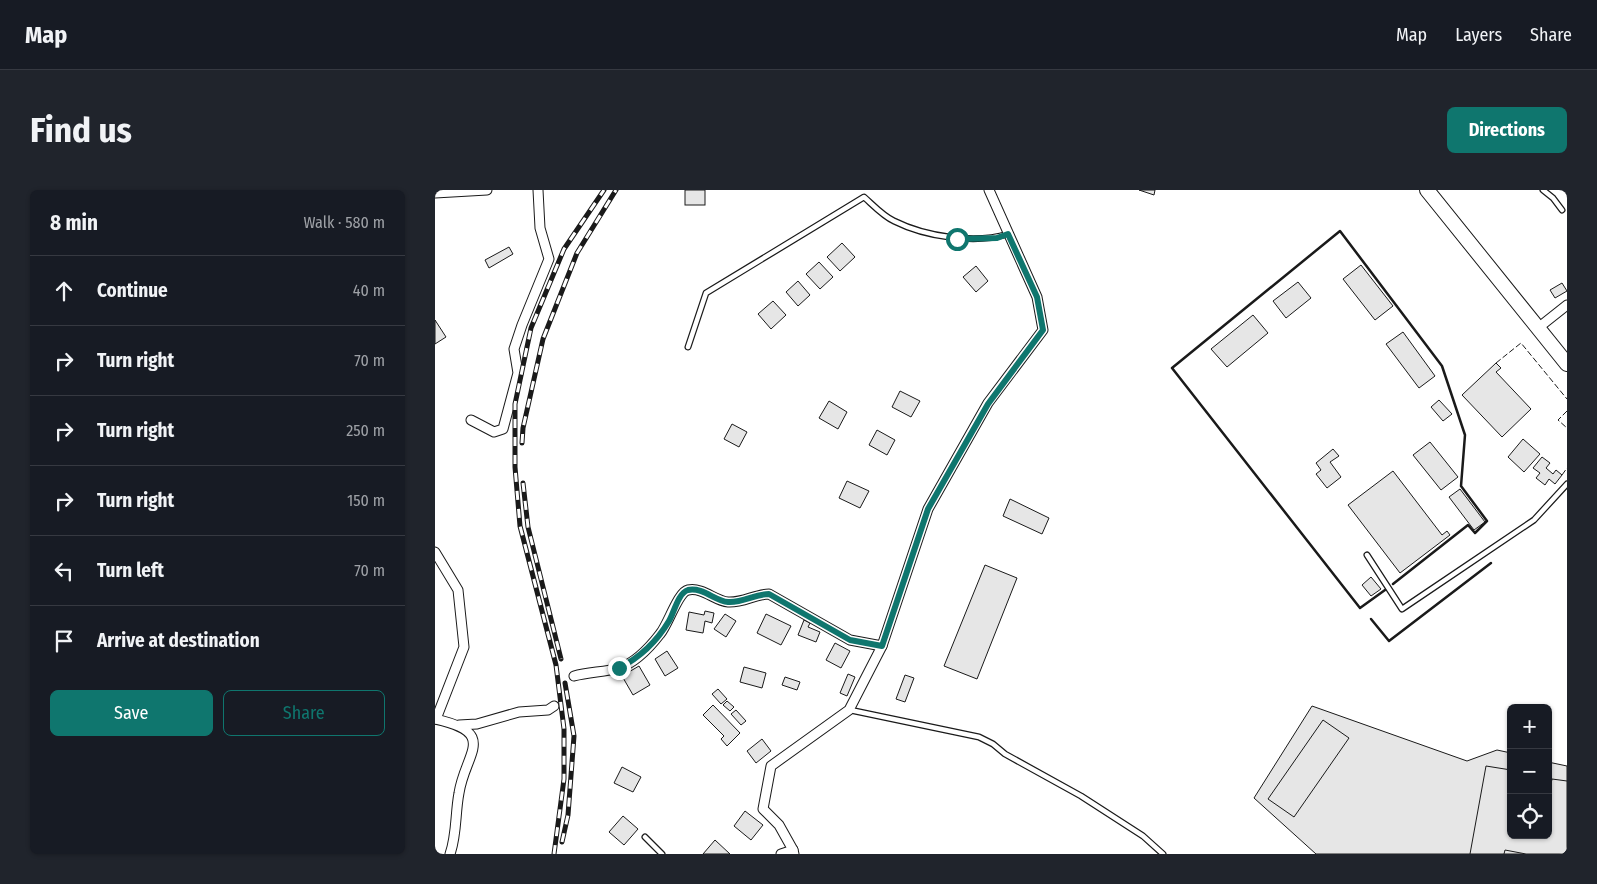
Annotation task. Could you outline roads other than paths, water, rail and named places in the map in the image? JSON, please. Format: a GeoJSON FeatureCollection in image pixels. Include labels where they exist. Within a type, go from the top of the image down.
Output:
{"type":"FeatureCollection","features":[{"type":"Feature","properties":{"kind":"main road"},"geometry":{"type":"LineString","coordinates":[[1427,190],[1567,364]]}},
{"type":"Feature","properties":{"kind":"street"},"geometry":{"type":"LineString","coordinates":[[435,193],[487,190]]}},
{"type":"Feature","properties":{"kind":"street"},"geometry":{"type":"LineString","coordinates":[[471,420],[494,432],[503,429],[518,373],[514,349],[549,259],[541,228],[538,190]]}},
{"type":"Feature","properties":{"kind":"street"},"geometry":{"type":"LineString","coordinates":[[781,854],[794,852],[779,825],[763,809],[771,766],[849,710],[882,646],[928,509],[988,404],[1043,330],[1037,297],[989,190]]}},
{"type":"Feature","properties":{"kind":"street"},"geometry":{"type":"LineString","coordinates":[[1538,328],[1567,305]]}},
{"type":"Feature","properties":{"kind":"street"},"geometry":{"type":"LineString","coordinates":[[435,552],[458,590],[464,647],[435,719],[459,725],[477,724],[519,712],[547,710],[554,706]]}},
{"type":"Feature","properties":{"kind":"street"},"geometry":{"type":"LineString","coordinates":[[574,676],[619,668],[630,662],[661,633],[681,595],[687,590],[698,590],[727,602],[742,601],[760,594],[769,594],[850,640],[882,646]]}},
{"type":"Feature","properties":{"kind":"street"},"geometry":{"type":"LineString","coordinates":[[450,854],[455,840],[459,791],[475,747],[471,735],[459,725]]}},
{"type":"Feature","properties":{"kind":"lane"},"geometry":{"type":"LineString","coordinates":[[1543,190],[1553,198],[1562,210]]}},
{"type":"Feature","properties":{"kind":"lane"},"geometry":{"type":"LineString","coordinates":[[688,347],[706,293],[864,197],[893,221],[914,229],[957,239],[997,238],[1008,234]]}},
{"type":"Feature","properties":{"kind":"lane"},"geometry":{"type":"LineString","coordinates":[[1367,555],[1402,608],[1534,520],[1567,484]]}},
{"type":"Feature","properties":{"kind":"lane"},"geometry":{"type":"LineString","coordinates":[[849,710],[979,737],[993,744],[1005,754],[1081,796],[1143,836],[1163,854]]}},
{"type":"Feature","properties":{"kind":"lane"},"geometry":{"type":"LineString","coordinates":[[645,837],[662,854]]}},
{"type":"Feature","properties":{"kind":"railway"},"geometry":{"type":"LineString","coordinates":[[554,854],[564,779],[564,729],[556,665],[520,526],[515,467],[515,404],[531,328],[564,249],[604,190]]}},
{"type":"Feature","properties":{"kind":"railway"},"geometry":{"type":"LineString","coordinates":[[522,443],[523,428],[543,339],[577,253],[616,190]]}},
{"type":"Feature","properties":{"kind":"railway"},"geometry":{"type":"LineString","coordinates":[[523,483],[528,527],[561,659]]}},
{"type":"Feature","properties":{"kind":"railway"},"geometry":{"type":"LineString","coordinates":[[562,842],[568,815],[574,736],[565,683]]}}]}
